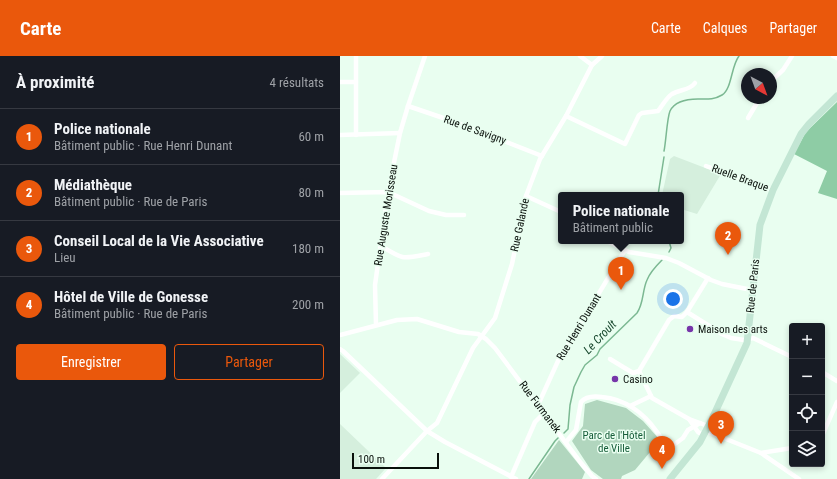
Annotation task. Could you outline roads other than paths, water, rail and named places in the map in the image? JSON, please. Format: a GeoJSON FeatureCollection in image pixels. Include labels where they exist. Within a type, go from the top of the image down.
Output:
{"type":"FeatureCollection","features":[{"type":"Feature","properties":{"kind":"street"},"geometry":{"type":"LineString","coordinates":[[356,56],[356,134]]}},
{"type":"Feature","properties":{"kind":"street","name":"Rue Auguste Morisseau"},"geometry":{"type":"LineString","coordinates":[[376,325],[375,285],[388,192],[400,133],[425,56]]}},
{"type":"Feature","properties":{"kind":"street"},"geometry":{"type":"LineString","coordinates":[[580,56],[592,65],[602,56]]}},
{"type":"Feature","properties":{"kind":"street"},"geometry":{"type":"LineString","coordinates":[[777,76],[783,70],[792,56]]}},
{"type":"Feature","properties":{"kind":"street"},"geometry":{"type":"LineString","coordinates":[[833,56],[837,58]]}},
{"type":"Feature","properties":{"kind":"street","name":"Rue Galande"},"geometry":{"type":"LineString","coordinates":[[382,479],[427,431],[437,423],[473,348],[495,318],[502,300],[518,238],[526,196],[542,156],[566,116],[592,65]]}},
{"type":"Feature","properties":{"kind":"street"},"geometry":{"type":"LineString","coordinates":[[340,82],[356,82]]}},
{"type":"Feature","properties":{"kind":"street"},"geometry":{"type":"LineString","coordinates":[[566,116],[625,144],[639,115],[642,113],[658,111],[668,97],[674,93],[692,87],[695,83]]}},
{"type":"Feature","properties":{"kind":"street","name":"Rue de Paris"},"geometry":{"type":"LineString","coordinates":[[670,479],[700,442],[747,343],[760,225],[773,190],[801,134],[837,96]]}},
{"type":"Feature","properties":{"kind":"street"},"geometry":{"type":"LineString","coordinates":[[748,118],[756,104]]}},
{"type":"Feature","properties":{"kind":"street","name":"Rue de Savigny"},"geometry":{"type":"LineString","coordinates":[[408,106],[458,123],[542,156]]}},
{"type":"Feature","properties":{"kind":"street"},"geometry":{"type":"LineString","coordinates":[[340,135],[400,133]]}},
{"type":"Feature","properties":{"kind":"street","name":"Ruelle Braque"},"geometry":{"type":"LineString","coordinates":[[706,166],[773,190]]}},
{"type":"Feature","properties":{"kind":"street"},"geometry":{"type":"LineString","coordinates":[[340,193],[388,192],[429,211],[446,215],[464,215]]}},
{"type":"Feature","properties":{"kind":"street"},"geometry":{"type":"LineString","coordinates":[[526,196],[558,211]]}},
{"type":"Feature","properties":{"kind":"street"},"geometry":{"type":"LineString","coordinates":[[613,244],[629,252],[666,258],[722,284],[752,290]]}},
{"type":"Feature","properties":{"kind":"street"},"geometry":{"type":"LineString","coordinates":[[381,246],[399,257],[405,258],[428,254]]}},
{"type":"Feature","properties":{"kind":"street","name":"Rue Henri Dunant"},"geometry":{"type":"LineString","coordinates":[[538,405],[558,361],[625,250]]}},
{"type":"Feature","properties":{"kind":"street"},"geometry":{"type":"LineString","coordinates":[[610,359],[633,373],[639,371],[669,320],[674,316],[682,317],[687,312],[708,278]]}},
{"type":"Feature","properties":{"kind":"street"},"geometry":{"type":"LineString","coordinates":[[687,312],[731,338],[744,340],[747,338],[753,338],[789,355]]}},
{"type":"Feature","properties":{"kind":"street"},"geometry":{"type":"LineString","coordinates":[[340,335],[397,320],[417,319],[459,332],[474,333],[482,336]]}},
{"type":"Feature","properties":{"kind":"street","name":"Rue Furmanek"},"geometry":{"type":"LineString","coordinates":[[482,336],[495,348],[592,478]]}},
{"type":"Feature","properties":{"kind":"street"},"geometry":{"type":"LineString","coordinates":[[340,349],[427,431],[513,478],[535,422],[544,413]]}},
{"type":"Feature","properties":{"kind":"street"},"geometry":{"type":"LineString","coordinates":[[639,371],[651,396],[656,401],[689,419],[700,423],[706,431]]}},
{"type":"Feature","properties":{"kind":"street"},"geometry":{"type":"LineString","coordinates":[[825,374],[837,381]]}},
{"type":"Feature","properties":{"kind":"street"},"geometry":{"type":"LineString","coordinates":[[566,442],[576,430],[580,404],[583,400],[596,396],[622,398],[651,424],[668,449],[683,438],[688,430],[700,423]]}},
{"type":"Feature","properties":{"kind":"street"},"geometry":{"type":"LineString","coordinates":[[630,406],[651,396]]}},
{"type":"Feature","properties":{"kind":"street"},"geometry":{"type":"LineString","coordinates":[[824,431],[837,402]]}},
{"type":"Feature","properties":{"kind":"street"},"geometry":{"type":"LineString","coordinates":[[689,419],[698,432],[706,431],[761,453],[799,479]]}},
{"type":"Feature","properties":{"kind":"street"},"geometry":{"type":"LineString","coordinates":[[761,453],[789,448]]}},
{"type":"Feature","properties":{"kind":"waterway","name":"Le Croult"},"geometry":{"type":"LineString","coordinates":[[664,151],[668,119],[672,108],[678,103],[686,100],[707,99],[722,95],[728,88],[734,65],[739,56]]}},
{"type":"Feature","properties":{"kind":"waterway","name":"Le Croult"},"geometry":{"type":"LineString","coordinates":[[658,192],[664,157]]}},
{"type":"Feature","properties":{"kind":"waterway","name":"Le Croult"},"geometry":{"type":"LineString","coordinates":[[669,252],[671,248],[670,244]]}},
{"type":"Feature","properties":{"kind":"waterway","name":"Le Croult"},"geometry":{"type":"LineString","coordinates":[[564,433],[568,429],[570,405],[574,387],[581,372],[585,365],[597,355],[600,349],[637,313],[641,305],[645,284],[648,277],[653,269],[662,260]]}},
{"type":"Feature","properties":{"kind":"waterway","name":"Le Croult"},"geometry":{"type":"LineString","coordinates":[[529,479],[558,438]]}},
{"type":"Feature","properties":{"kind":"place","name":"Médiathèque"},"geometry":{"type":"Point","coordinates":[728,255]}},
{"type":"Feature","properties":{"kind":"place","name":"Police nationale"},"geometry":{"type":"Point","coordinates":[621,290]}},
{"type":"Feature","properties":{"kind":"place","name":"Maison des arts"},"geometry":{"type":"Point","coordinates":[690,329]}},
{"type":"Feature","properties":{"kind":"place","name":"Casino"},"geometry":{"type":"Point","coordinates":[615,379]}},
{"type":"Feature","properties":{"kind":"place","name":"Conseil Local de la Vie Associative"},"geometry":{"type":"Point","coordinates":[721,444]}},
{"type":"Feature","properties":{"kind":"place","name":"Hôtel de Ville de Gonesse"},"geometry":{"type":"Point","coordinates":[662,469]}},
{"type":"Feature","properties":{"kind":"park label","name":"Parc de l'Hôtel de Ville"},"geometry":{"type":"Point","coordinates":[614,441]}}]}
